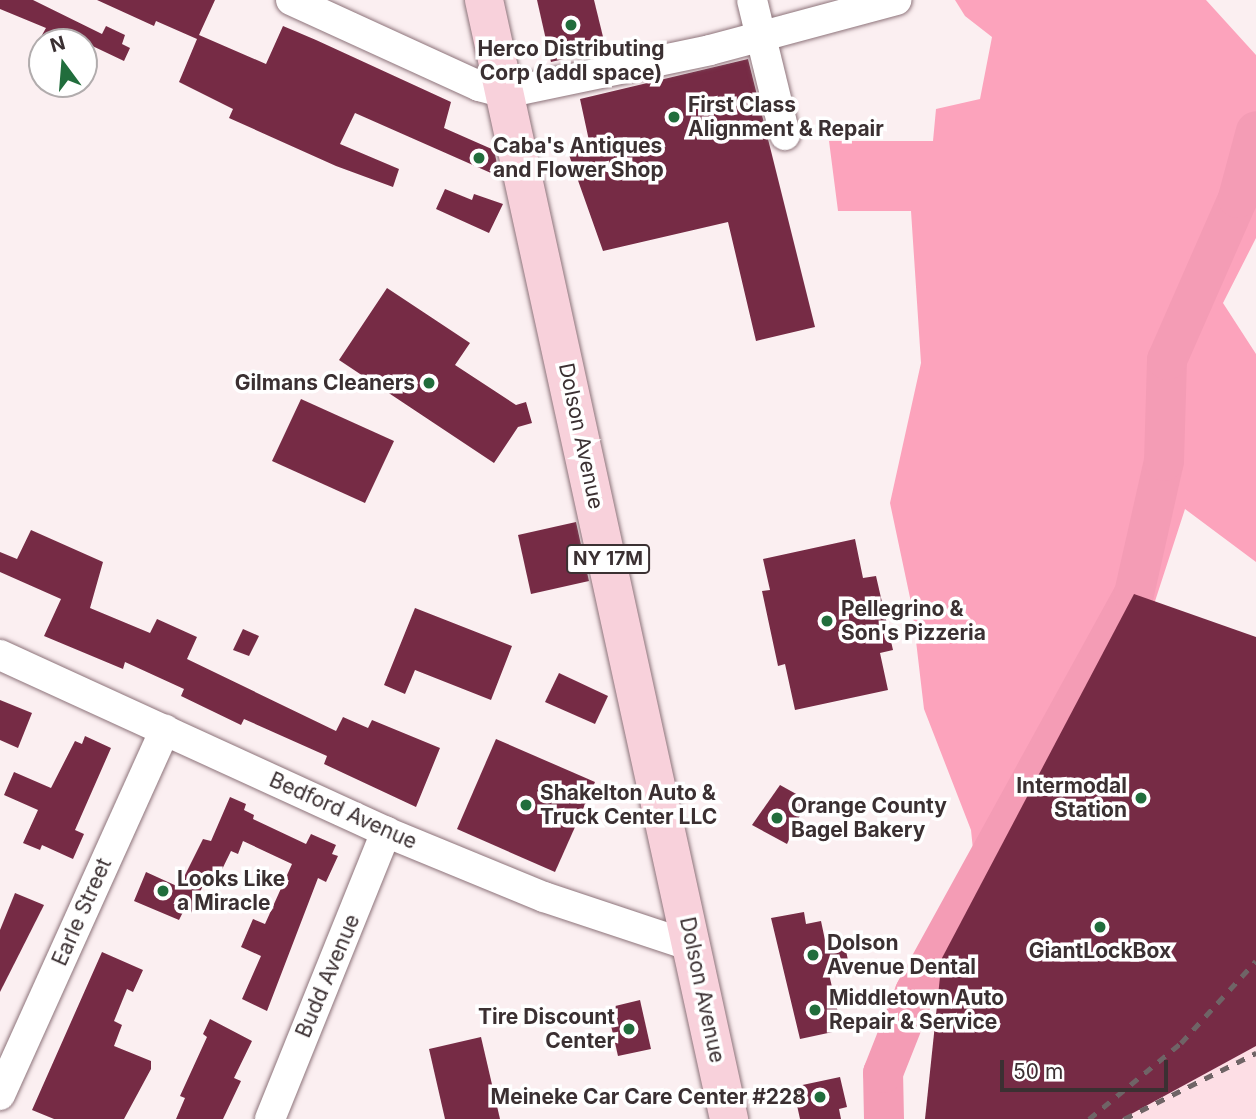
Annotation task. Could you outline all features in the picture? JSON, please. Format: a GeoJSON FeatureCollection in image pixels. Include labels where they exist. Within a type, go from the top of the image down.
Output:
{"type":"FeatureCollection","features":[{"type":"Feature","properties":{"kind":"main road","name":"Dolson Avenue"},"geometry":{"type":"LineString","coordinates":[[484,0],[694,947],[729,1119]]}},
{"type":"Feature","properties":{"kind":"street"},"geometry":{"type":"LineString","coordinates":[[290,0],[479,86],[505,93],[760,36],[896,0]]}},
{"type":"Feature","properties":{"kind":"street"},"geometry":{"type":"LineString","coordinates":[[751,0],[785,135]]}},
{"type":"Feature","properties":{"kind":"street","name":"Bedford Avenue"},"geometry":{"type":"LineString","coordinates":[[0,655],[386,832],[544,897],[694,947]]}},
{"type":"Feature","properties":{"kind":"street","name":"Earle Street"},"geometry":{"type":"LineString","coordinates":[[0,1095],[165,730]]}},
{"type":"Feature","properties":{"kind":"street","name":"Budd Avenue"},"geometry":{"type":"LineString","coordinates":[[270,1119],[386,832]]}},
{"type":"Feature","properties":{"kind":"shaded area"},"geometry":{"type":"Polygon","coordinates":[[[955,0],[1206,0],[1256,55],[1256,238],[1223,303],[1256,354],[1256,562],[1185,509],[1145,632],[963,923],[977,889],[971,830],[924,709],[912,607],[890,503],[921,363],[911,211],[838,211],[829,141],[933,141],[936,109],[980,99],[992,37],[965,16],[955,0]]]}},
{"type":"Feature","properties":{"kind":"shaded area"},"geometry":{"type":"Polygon","coordinates":[[[1256,914],[1256,1119],[992,1119],[1256,914]]]}},
{"type":"Feature","properties":{"kind":"building"},"geometry":{"type":"Polygon","coordinates":[[[0,0],[33,0],[90,28],[46,28],[0,9],[0,0]]]}},
{"type":"Feature","properties":{"kind":"building"},"geometry":{"type":"Polygon","coordinates":[[[97,0],[215,0],[199,35],[266,64],[283,26],[316,40],[451,102],[444,128],[494,150],[500,177],[355,113],[340,144],[399,169],[393,187],[336,166],[229,118],[233,109],[179,82],[197,39],[156,21],[154,26],[97,0]]]}},
{"type":"Feature","properties":{"kind":"building","name":"Herco Distributing Corp (addl space)"},"geometry":{"type":"Polygon","coordinates":[[[537,0],[594,0],[606,49],[551,62],[537,0]]]}},
{"type":"Feature","properties":{"kind":"building"},"geometry":{"type":"Polygon","coordinates":[[[106,26],[125,35],[122,44],[130,48],[124,61],[98,49],[98,32],[102,34],[106,26]]]}},
{"type":"Feature","properties":{"kind":"building"},"geometry":{"type":"Polygon","coordinates":[[[748,59],[815,327],[756,341],[728,222],[603,251],[569,155],[591,150],[580,99],[748,59]]]}},
{"type":"Feature","properties":{"kind":"building"},"geometry":{"type":"Polygon","coordinates":[[[445,189],[472,200],[474,194],[503,204],[489,233],[436,209],[445,189]]]}},
{"type":"Feature","properties":{"kind":"building","name":"Gilmans Cleaners"},"geometry":{"type":"Polygon","coordinates":[[[387,288],[470,343],[455,365],[516,405],[526,402],[532,423],[518,427],[494,463],[339,360],[387,288]]]}},
{"type":"Feature","properties":{"kind":"building"},"geometry":{"type":"Polygon","coordinates":[[[301,399],[394,441],[365,503],[272,461],[301,399]]]}},
{"type":"Feature","properties":{"kind":"building"},"geometry":{"type":"Polygon","coordinates":[[[576,522],[589,581],[531,594],[518,535],[576,522]]]}},
{"type":"Feature","properties":{"kind":"building"},"geometry":{"type":"Polygon","coordinates":[[[31,530],[103,562],[90,608],[150,633],[157,619],[197,637],[187,659],[336,731],[343,717],[368,728],[372,720],[440,748],[416,807],[324,764],[327,756],[244,719],[241,725],[181,696],[184,689],[125,662],[123,669],[44,636],[61,599],[0,572],[0,552],[17,559],[31,530]]]}},
{"type":"Feature","properties":{"kind":"building","name":"Pellegrino & Son's Pizzeria"},"geometry":{"type":"Polygon","coordinates":[[[855,539],[863,578],[876,576],[893,650],[880,653],[888,690],[795,710],[785,664],[778,666],[762,591],[770,590],[763,559],[855,539]]]}},
{"type":"Feature","properties":{"kind":"building","name":"Intermodal Station"},"geometry":{"type":"Polygon","coordinates":[[[1134,594],[1256,637],[1256,1046],[1122,1119],[925,1119],[942,958],[1134,594]]]}},
{"type":"Feature","properties":{"kind":"building"},"geometry":{"type":"Polygon","coordinates":[[[415,608],[512,646],[491,700],[415,670],[405,694],[384,685],[415,608]]]}},
{"type":"Feature","properties":{"kind":"building"},"geometry":{"type":"Polygon","coordinates":[[[243,629],[259,636],[249,656],[233,650],[243,629]]]}},
{"type":"Feature","properties":{"kind":"building"},"geometry":{"type":"Polygon","coordinates":[[[559,673],[608,696],[595,724],[545,702],[559,673]]]}},
{"type":"Feature","properties":{"kind":"building"},"geometry":{"type":"Polygon","coordinates":[[[0,700],[32,713],[18,748],[0,740],[0,700]]]}},
{"type":"Feature","properties":{"kind":"building"},"geometry":{"type":"Polygon","coordinates":[[[85,736],[111,748],[75,830],[84,834],[73,859],[42,845],[40,850],[23,843],[38,810],[4,795],[14,772],[51,788],[75,741],[82,744],[85,736]]]}},
{"type":"Feature","properties":{"kind":"building","name":"Shakelton Auto & Truck Center LLC"},"geometry":{"type":"Polygon","coordinates":[[[496,739],[595,782],[555,872],[457,829],[496,739]]]}},
{"type":"Feature","properties":{"kind":"building","name":"Orange County Bagel Bakery"},"geometry":{"type":"Polygon","coordinates":[[[780,785],[807,800],[787,844],[752,825],[780,785]]]}},
{"type":"Feature","properties":{"kind":"building"},"geometry":{"type":"Polygon","coordinates":[[[230,797],[246,804],[244,810],[254,815],[253,819],[306,844],[311,834],[336,845],[332,854],[338,856],[326,882],[318,878],[267,1011],[242,999],[261,956],[241,947],[253,919],[265,924],[292,864],[243,841],[238,854],[231,851],[213,888],[204,883],[191,913],[184,910],[179,920],[134,901],[146,872],[179,887],[203,839],[211,841],[230,797]]]}},
{"type":"Feature","properties":{"kind":"building"},"geometry":{"type":"Polygon","coordinates":[[[15,893],[44,905],[0,992],[0,930],[15,893]]]}},
{"type":"Feature","properties":{"kind":"building"},"geometry":{"type":"Polygon","coordinates":[[[804,912],[806,924],[821,921],[825,940],[843,936],[850,970],[829,974],[842,1030],[800,1039],[771,918],[804,912]]]}},
{"type":"Feature","properties":{"kind":"building"},"geometry":{"type":"Polygon","coordinates":[[[102,952],[143,970],[133,992],[127,989],[114,1021],[122,1025],[114,1046],[151,1061],[151,1069],[124,1119],[54,1119],[32,1110],[102,952]]]}},
{"type":"Feature","properties":{"kind":"building","name":"Tire Discount Center"},"geometry":{"type":"Polygon","coordinates":[[[640,1000],[651,1049],[618,1056],[607,1008],[640,1000]]]}},
{"type":"Feature","properties":{"kind":"building"},"geometry":{"type":"Polygon","coordinates":[[[210,1019],[252,1041],[234,1078],[241,1081],[223,1119],[176,1119],[185,1098],[180,1096],[207,1037],[203,1034],[210,1019]]]}},
{"type":"Feature","properties":{"kind":"building"},"geometry":{"type":"Polygon","coordinates":[[[481,1037],[500,1119],[445,1119],[429,1049],[481,1037]]]}},
{"type":"Feature","properties":{"kind":"building","name":"Meineke Car Care Center #228"},"geometry":{"type":"Polygon","coordinates":[[[840,1077],[847,1107],[839,1109],[841,1119],[800,1119],[793,1087],[840,1077]]]}},
{"type":"Feature","properties":{"kind":"waterway"},"geometry":{"type":"LineString","coordinates":[[884,1119],[883,1073],[915,992],[1134,594],[1164,461],[1167,360],[1238,198],[1256,131]]}},
{"type":"Feature","properties":{"kind":"railway"},"geometry":{"type":"LineString","coordinates":[[1089,1119],[1181,1043],[1256,961]]}},
{"type":"Feature","properties":{"kind":"railway"},"geometry":{"type":"LineString","coordinates":[[1124,1119],[1256,1053]]}},
{"type":"Feature","properties":{"kind":"place","name":"Herco Distributing Corp (addl space)"},"geometry":{"type":"Point","coordinates":[571,25]}},
{"type":"Feature","properties":{"kind":"place","name":"First Class Alignment & Repair"},"geometry":{"type":"Point","coordinates":[674,117]}},
{"type":"Feature","properties":{"kind":"place","name":"Caba's Antiques and Flower Shop"},"geometry":{"type":"Point","coordinates":[479,158]}},
{"type":"Feature","properties":{"kind":"place","name":"Gilmans Cleaners"},"geometry":{"type":"Point","coordinates":[429,383]}},
{"type":"Feature","properties":{"kind":"place","name":"Pellegrino & Son's Pizzeria"},"geometry":{"type":"Point","coordinates":[827,621]}},
{"type":"Feature","properties":{"kind":"place","name":"Intermodal Station"},"geometry":{"type":"Point","coordinates":[1141,798]}},
{"type":"Feature","properties":{"kind":"place","name":"Shakelton Auto & Truck Center LLC"},"geometry":{"type":"Point","coordinates":[526,805]}},
{"type":"Feature","properties":{"kind":"place","name":"Orange County Bagel Bakery"},"geometry":{"type":"Point","coordinates":[777,818]}},
{"type":"Feature","properties":{"kind":"place","name":"Looks Like a Miracle"},"geometry":{"type":"Point","coordinates":[163,891]}},
{"type":"Feature","properties":{"kind":"place","name":"GiantLockBox"},"geometry":{"type":"Point","coordinates":[1100,927]}},
{"type":"Feature","properties":{"kind":"place","name":"Dolson Avenue Dental"},"geometry":{"type":"Point","coordinates":[813,955]}},
{"type":"Feature","properties":{"kind":"place","name":"Middletown Auto Repair & Service"},"geometry":{"type":"Point","coordinates":[815,1010]}},
{"type":"Feature","properties":{"kind":"place","name":"Tire Discount Center"},"geometry":{"type":"Point","coordinates":[629,1029]}},
{"type":"Feature","properties":{"kind":"place","name":"Meineke Car Care Center #228"},"geometry":{"type":"Point","coordinates":[820,1097]}}]}
